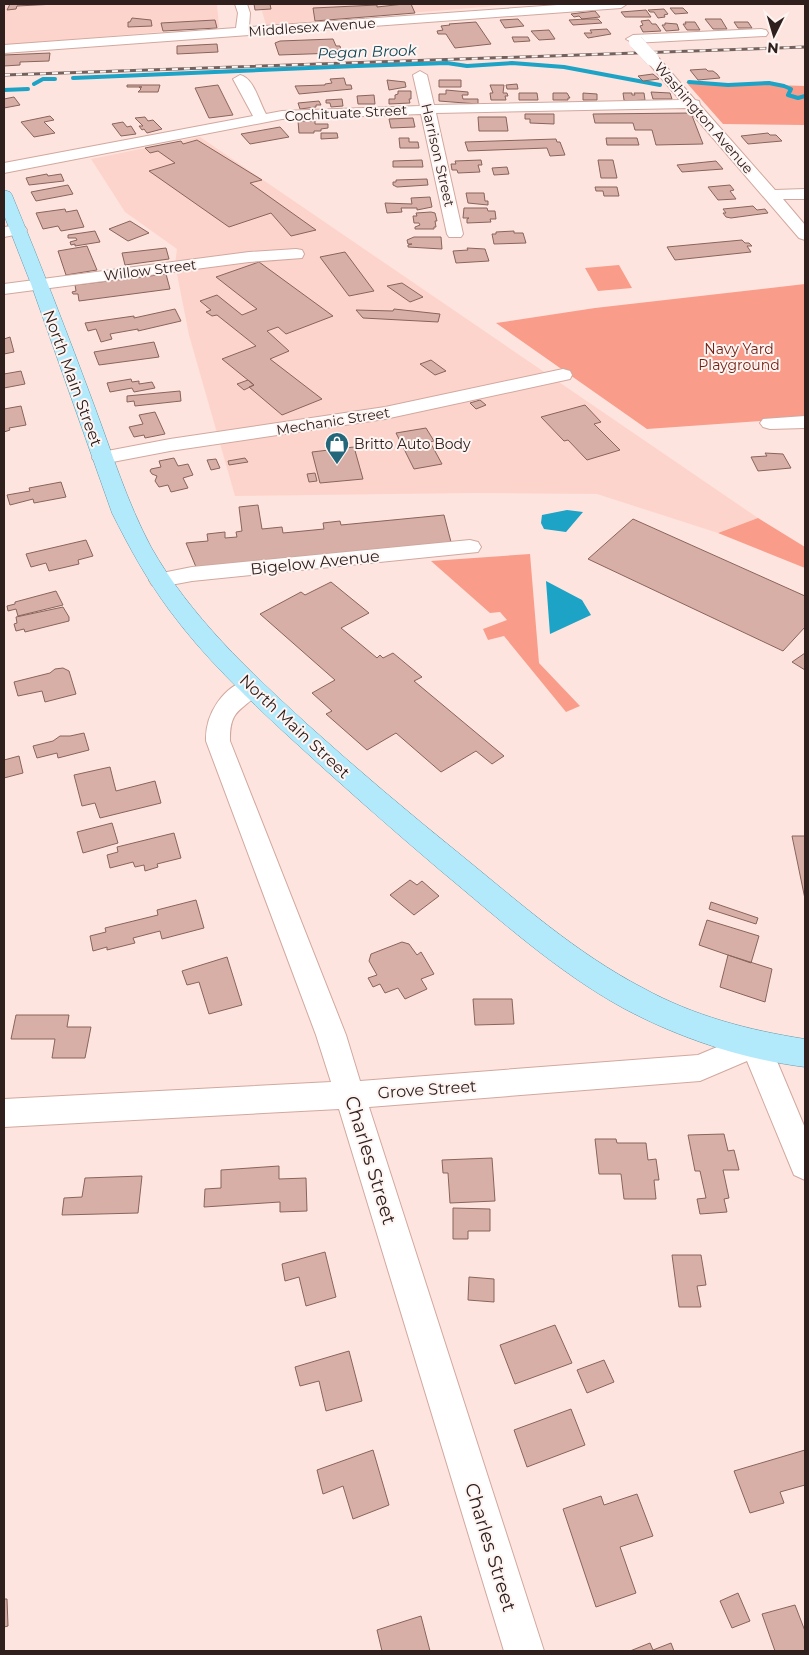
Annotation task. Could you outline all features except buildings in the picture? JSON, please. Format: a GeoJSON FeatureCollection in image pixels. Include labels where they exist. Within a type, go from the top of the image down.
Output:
{"type":"FeatureCollection","features":[{"type":"Feature","properties":{"kind":"main road","name":"North Main Street"},"geometry":{"type":"LineString","coordinates":[[4,195],[11,231],[40,284],[102,458],[132,532],[160,580],[201,635],[250,687],[408,828],[579,965],[613,987],[652,1007],[718,1034],[755,1044],[805,1053]]}},
{"type":"Feature","properties":{"kind":"street"},"geometry":{"type":"LineString","coordinates":[[241,4],[244,13],[242,32]]}},
{"type":"Feature","properties":{"kind":"street","name":"Middlesex Avenue"},"geometry":{"type":"LineString","coordinates":[[4,49],[621,4]]}},
{"type":"Feature","properties":{"kind":"street"},"geometry":{"type":"LineString","coordinates":[[600,5],[613,19]]}},
{"type":"Feature","properties":{"kind":"street","name":"Washington Avenue"},"geometry":{"type":"LineString","coordinates":[[761,33],[632,38],[694,104],[805,235]]}},
{"type":"Feature","properties":{"kind":"street","name":"Harrison Street"},"geometry":{"type":"LineString","coordinates":[[420,75],[455,234]]}},
{"type":"Feature","properties":{"kind":"street"},"geometry":{"type":"LineString","coordinates":[[240,79],[248,88],[263,119]]}},
{"type":"Feature","properties":{"kind":"street","name":"Cochituate Street"},"geometry":{"type":"LineString","coordinates":[[4,168],[290,114],[427,109],[694,104]]}},
{"type":"Feature","properties":{"kind":"street"},"geometry":{"type":"LineString","coordinates":[[772,196],[805,194]]}},
{"type":"Feature","properties":{"kind":"street","name":"Willow Street"},"geometry":{"type":"LineString","coordinates":[[4,289],[249,257],[296,254]]}},
{"type":"Feature","properties":{"kind":"street","name":"Mechanic Street"},"geometry":{"type":"LineString","coordinates":[[102,458],[170,445],[386,413],[563,375]]}},
{"type":"Feature","properties":{"kind":"street"},"geometry":{"type":"LineString","coordinates":[[770,423],[805,422]]}},
{"type":"Feature","properties":{"kind":"street","name":"Bigelow Avenue"},"geometry":{"type":"LineString","coordinates":[[160,580],[192,574],[470,547]]}},
{"type":"Feature","properties":{"kind":"street","name":"Charles Street"},"geometry":{"type":"LineString","coordinates":[[250,687],[221,714],[217,728],[218,742],[331,1035],[524,1651]]}},
{"type":"Feature","properties":{"kind":"street"},"geometry":{"type":"LineString","coordinates":[[755,1044],[805,1165]]}},
{"type":"Feature","properties":{"kind":"street","name":"Grove Street"},"geometry":{"type":"LineString","coordinates":[[4,1113],[351,1095],[700,1068],[755,1044]]}},
{"type":"Feature","properties":{"kind":"shaded area"},"geometry":{"type":"Polygon","coordinates":[[[4,4],[217,4],[219,27],[4,45],[4,4]]]}},
{"type":"Feature","properties":{"kind":"shaded area"},"geometry":{"type":"Polygon","coordinates":[[[260,4],[520,4],[266,25],[260,4]]]}},
{"type":"Feature","properties":{"kind":"shaded area"},"geometry":{"type":"Polygon","coordinates":[[[200,137],[758,518],[718,533],[597,494],[473,493],[235,496],[189,335],[175,264],[177,249],[125,212],[91,159],[200,137]]]}},
{"type":"Feature","properties":{"kind":"green space"},"geometry":{"type":"Polygon","coordinates":[[[686,82],[805,86],[805,125],[723,124],[686,82]]]}},
{"type":"Feature","properties":{"kind":"green space"},"geometry":{"type":"Polygon","coordinates":[[[619,265],[632,288],[598,291],[585,268],[619,265]]]}},
{"type":"Feature","properties":{"kind":"green space","name":"Navy Yard Playground"},"geometry":{"type":"Polygon","coordinates":[[[805,284],[805,418],[647,429],[496,323],[595,308],[805,284]]]}},
{"type":"Feature","properties":{"kind":"green space"},"geometry":{"type":"Polygon","coordinates":[[[758,518],[805,547],[805,568],[718,533],[758,518]]]}},
{"type":"Feature","properties":{"kind":"green space"},"geometry":{"type":"Polygon","coordinates":[[[530,554],[539,663],[580,706],[566,712],[504,636],[488,640],[483,629],[507,620],[500,612],[490,613],[431,561],[530,554]]]}},
{"type":"Feature","properties":{"kind":"water"},"geometry":{"type":"Polygon","coordinates":[[[567,510],[583,512],[566,532],[544,529],[541,523],[542,515],[567,510]]]}},
{"type":"Feature","properties":{"kind":"water"},"geometry":{"type":"Polygon","coordinates":[[[546,581],[582,600],[591,615],[550,634],[546,581]]]}},
{"type":"Feature","properties":{"kind":"waterway","name":"Pegan Brook"},"geometry":{"type":"LineString","coordinates":[[73,78],[357,66],[447,63],[467,66],[512,63],[564,67],[660,85]]}},
{"type":"Feature","properties":{"kind":"waterway","name":"Pegan Brook"},"geometry":{"type":"LineString","coordinates":[[34,84],[43,79],[55,79]]}},
{"type":"Feature","properties":{"kind":"waterway","name":"Pegan Brook"},"geometry":{"type":"LineString","coordinates":[[689,82],[728,85],[769,83],[791,89],[788,95],[798,98],[805,96]]}},
{"type":"Feature","properties":{"kind":"waterway","name":"Pegan Brook"},"geometry":{"type":"LineString","coordinates":[[4,90],[28,89]]}},
{"type":"Feature","properties":{"kind":"railway"},"geometry":{"type":"LineString","coordinates":[[4,75],[805,47]]}},
{"type":"Feature","properties":{"kind":"place","name":"Britto Auto Body"},"geometry":{"type":"Point","coordinates":[337,465]}}]}
